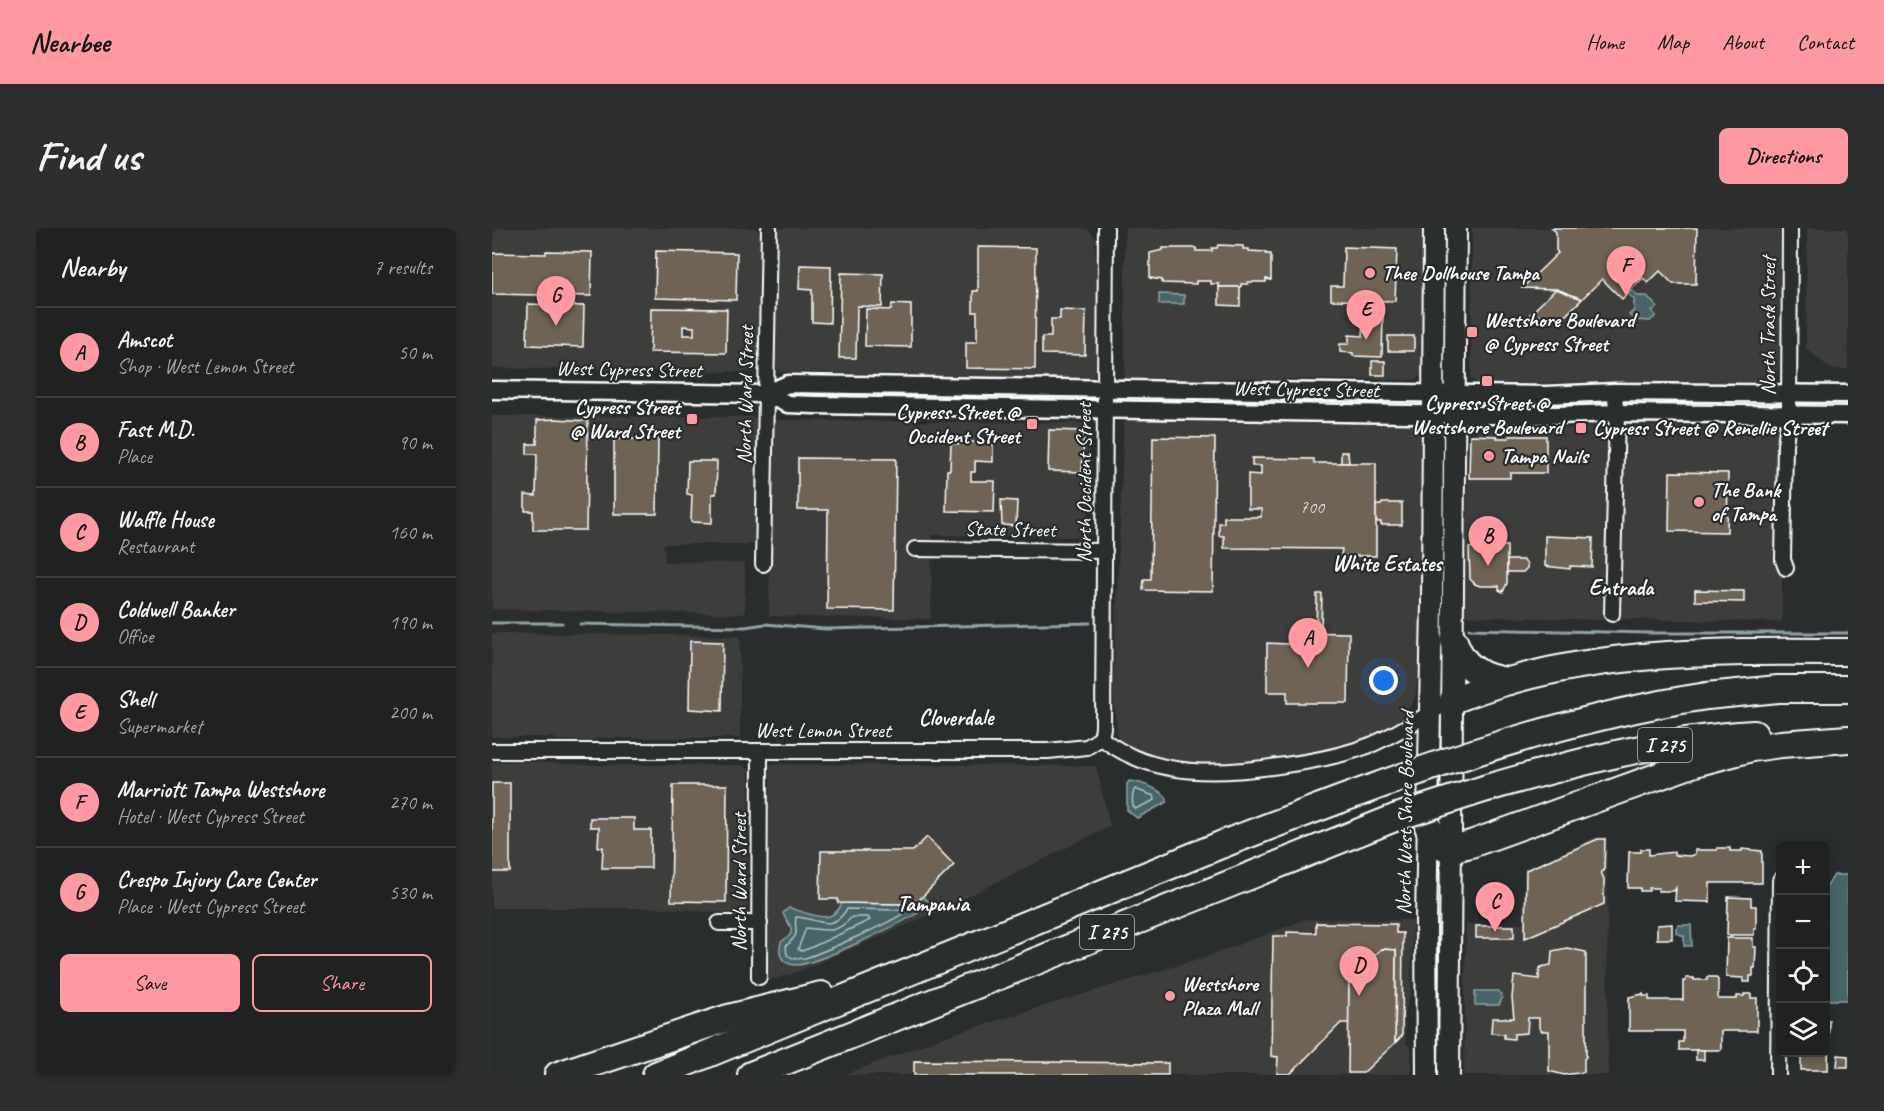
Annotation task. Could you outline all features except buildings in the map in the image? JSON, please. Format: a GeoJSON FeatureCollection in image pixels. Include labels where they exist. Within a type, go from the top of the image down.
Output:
{"type":"FeatureCollection","features":[{"type":"Feature","properties":{"kind":"highway"},"geometry":{"type":"LineString","coordinates":[[1454,641],[1460,656],[1472,669],[1491,678],[1510,681]]}},
{"type":"Feature","properties":{"kind":"highway"},"geometry":{"type":"LineString","coordinates":[[1453,700],[1510,681],[1588,664],[1670,655],[1747,651],[1848,652]]}},
{"type":"Feature","properties":{"kind":"highway","name":"I 275"},"geometry":{"type":"LineString","coordinates":[[656,1075],[1223,844],[1400,778],[1520,739],[1613,713],[1707,696],[1778,689],[1848,689]]}},
{"type":"Feature","properties":{"kind":"highway","name":"I 275"},"geometry":{"type":"LineString","coordinates":[[751,1075],[1397,817],[1487,788],[1608,756],[1672,743],[1741,734],[1848,732]]}},
{"type":"Feature","properties":{"kind":"highway"},"geometry":{"type":"LineString","coordinates":[[1428,826],[1436,841],[1443,847],[1452,849],[1479,842],[1695,763],[1752,748],[1848,739]]}},
{"type":"Feature","properties":{"kind":"highway"},"geometry":{"type":"LineString","coordinates":[[558,1075],[737,1016],[908,972]]}},
{"type":"Feature","properties":{"kind":"main road","name":"North West Shore Boulevard"},"geometry":{"type":"LineString","coordinates":[[1427,1075],[1426,921],[1431,712],[1434,228]]}},
{"type":"Feature","properties":{"kind":"main road"},"geometry":{"type":"LineString","coordinates":[[1449,1075],[1456,228]]}},
{"type":"Feature","properties":{"kind":"street","name":"North Ward Street"},"geometry":{"type":"LineString","coordinates":[[763,564],[769,228]]}},
{"type":"Feature","properties":{"kind":"street","name":"North Occident Street"},"geometry":{"type":"LineString","coordinates":[[1101,738],[1103,729],[1105,551],[1106,228]]}},
{"type":"Feature","properties":{"kind":"street","name":"North Trask Street"},"geometry":{"type":"LineString","coordinates":[[1786,568],[1783,560],[1785,446],[1789,413],[1790,228]]}},
{"type":"Feature","properties":{"kind":"street","name":"West Cypress Street"},"geometry":{"type":"LineString","coordinates":[[765,394],[788,384],[1546,395],[1614,392],[1848,394]]}},
{"type":"Feature","properties":{"kind":"street","name":"West Cypress Street"},"geometry":{"type":"LineString","coordinates":[[492,390],[765,394],[788,404],[1434,414],[1789,413],[1848,415]]}},
{"type":"Feature","properties":{"kind":"street"},"geometry":{"type":"LineString","coordinates":[[1281,391],[1281,412]]}},
{"type":"Feature","properties":{"kind":"street"},"geometry":{"type":"LineString","coordinates":[[1612,614],[1617,413],[1614,392]]}},
{"type":"Feature","properties":{"kind":"street","name":"State Street"},"geometry":{"type":"LineString","coordinates":[[915,549],[1105,551]]}},
{"type":"Feature","properties":{"kind":"street"},"geometry":{"type":"LineString","coordinates":[[1101,738],[1127,755],[1150,763],[1173,769],[1223,773],[1308,762],[1346,753],[1389,736],[1453,700]]}},
{"type":"Feature","properties":{"kind":"street","name":"West Lemon Street"},"geometry":{"type":"LineString","coordinates":[[492,751],[1048,752],[1087,747],[1101,738]]}},
{"type":"Feature","properties":{"kind":"street","name":"North Ward Street"},"geometry":{"type":"LineString","coordinates":[[759,977],[760,751]]}},
{"type":"Feature","properties":{"kind":"street"},"geometry":{"type":"LineString","coordinates":[[1778,1075],[1780,895]]}},
{"type":"Feature","properties":{"kind":"street"},"geometry":{"type":"LineString","coordinates":[[719,923],[760,923]]}},
{"type":"Feature","properties":{"kind":"shaded area"},"geometry":{"type":"Polygon","coordinates":[[[492,228],[755,228],[764,236],[762,345],[756,369],[753,372],[492,368],[492,228]]]}},
{"type":"Feature","properties":{"kind":"shaded area"},"geometry":{"type":"Polygon","coordinates":[[[778,228],[1081,228],[1089,230],[1095,238],[1097,368],[1095,374],[1091,378],[779,372],[774,363],[773,240],[778,228]]]}},
{"type":"Feature","properties":{"kind":"shaded area"},"geometry":{"type":"Polygon","coordinates":[[[1125,228],[1425,228],[1424,372],[1416,380],[1125,378],[1125,228]]]}},
{"type":"Feature","properties":{"kind":"shaded area"},"geometry":{"type":"Polygon","coordinates":[[[1472,228],[1780,228],[1777,376],[1774,382],[1476,383],[1471,379],[1472,228]]]}},
{"type":"Feature","properties":{"kind":"shaded area"},"geometry":{"type":"Polygon","coordinates":[[[1807,228],[1848,228],[1848,369],[1831,369],[1806,348],[1807,228]]]}},
{"type":"Feature","properties":{"kind":"shaded area"},"geometry":{"type":"Polygon","coordinates":[[[492,416],[754,417],[757,422],[756,544],[664,544],[665,562],[745,563],[745,614],[492,609],[492,416]]]}},
{"type":"Feature","properties":{"kind":"shaded area"},"geometry":{"type":"Polygon","coordinates":[[[771,420],[1089,423],[1088,537],[932,535],[931,619],[769,616],[771,420]]]}},
{"type":"Feature","properties":{"kind":"shaded area"},"geometry":{"type":"Polygon","coordinates":[[[1124,421],[1413,425],[1419,428],[1424,435],[1422,638],[1415,698],[1407,713],[1399,721],[1367,737],[1331,748],[1297,755],[1203,765],[1183,765],[1118,742],[1113,693],[1124,421]]]}},
{"type":"Feature","properties":{"kind":"shaded area"},"geometry":{"type":"Polygon","coordinates":[[[1609,425],[1605,620],[1464,616],[1469,437],[1471,433],[1478,429],[1568,428],[1609,425]]]}},
{"type":"Feature","properties":{"kind":"shaded area"},"geometry":{"type":"Polygon","coordinates":[[[1625,425],[1776,427],[1779,434],[1777,553],[1782,567],[1782,622],[1614,619],[1625,425]]]}},
{"type":"Feature","properties":{"kind":"shaded area"},"geometry":{"type":"Polygon","coordinates":[[[492,633],[740,636],[740,738],[597,738],[593,741],[557,740],[551,737],[492,737],[492,633]]]}},
{"type":"Feature","properties":{"kind":"shaded area"},"geometry":{"type":"Polygon","coordinates":[[[519,761],[585,765],[742,765],[746,767],[749,770],[747,915],[666,908],[492,908],[492,762],[519,761]]]}},
{"type":"Feature","properties":{"kind":"shaded area"},"geometry":{"type":"Polygon","coordinates":[[[770,764],[1096,766],[1110,826],[937,912],[800,971],[768,981],[770,764]]]}},
{"type":"Feature","properties":{"kind":"shaded area"},"geometry":{"type":"Polygon","coordinates":[[[1596,837],[1607,837],[1608,1075],[1464,1075],[1466,924],[1523,924],[1524,869],[1596,837]]]}},
{"type":"Feature","properties":{"kind":"shaded area"},"geometry":{"type":"Polygon","coordinates":[[[1307,919],[1413,920],[1411,992],[1404,1014],[1406,1042],[1411,1049],[1411,1071],[1408,1075],[844,1075],[943,1037],[1211,955],[1307,919]]]}},
{"type":"Feature","properties":{"kind":"water"},"geometry":{"type":"Polygon","coordinates":[[[1632,290],[1638,296],[1647,296],[1657,307],[1652,311],[1656,316],[1650,321],[1634,320],[1629,315],[1634,310],[1634,299],[1628,294],[1632,290]]]}},
{"type":"Feature","properties":{"kind":"water"},"geometry":{"type":"Polygon","coordinates":[[[1159,294],[1184,295],[1184,304],[1159,304],[1159,294]]]}},
{"type":"Feature","properties":{"kind":"water"},"geometry":{"type":"Polygon","coordinates":[[[1129,781],[1155,789],[1167,798],[1167,802],[1137,818],[1127,810],[1129,781]]]}},
{"type":"Feature","properties":{"kind":"water"},"geometry":{"type":"Polygon","coordinates":[[[1834,875],[1848,875],[1848,1000],[1830,1000],[1830,882],[1834,875]]]}},
{"type":"Feature","properties":{"kind":"water"},"geometry":{"type":"Polygon","coordinates":[[[923,897],[930,902],[926,908],[840,951],[795,965],[786,963],[782,958],[781,942],[791,933],[783,913],[789,908],[826,917],[838,911],[842,903],[904,904],[910,909],[923,897]]]}},
{"type":"Feature","properties":{"kind":"water"},"geometry":{"type":"Polygon","coordinates":[[[1679,925],[1691,925],[1692,946],[1684,946],[1684,936],[1676,933],[1679,925]]]}},
{"type":"Feature","properties":{"kind":"water"},"geometry":{"type":"Polygon","coordinates":[[[1475,991],[1499,991],[1502,998],[1499,1005],[1475,1005],[1475,991]]]}},
{"type":"Feature","properties":{"kind":"waterway"},"geometry":{"type":"LineString","coordinates":[[492,623],[562,623]]}},
{"type":"Feature","properties":{"kind":"waterway"},"geometry":{"type":"LineString","coordinates":[[580,624],[745,627],[765,624],[825,629],[1090,623]]}},
{"type":"Feature","properties":{"kind":"waterway"},"geometry":{"type":"LineString","coordinates":[[1469,629],[1648,633],[1848,633]]}},
{"type":"Feature","properties":{"kind":"place","name":"Thee Dollhouse Tampa"},"geometry":{"type":"Point","coordinates":[1370,273]}},
{"type":"Feature","properties":{"kind":"place","name":"Marriott Tampa Westshore"},"geometry":{"type":"Point","coordinates":[1626,296]}},
{"type":"Feature","properties":{"kind":"place","name":"Crespo Injury Care Center"},"geometry":{"type":"Point","coordinates":[556,326]}},
{"type":"Feature","properties":{"kind":"place","name":"Westshore Boulevard @ Cypress Street"},"geometry":{"type":"Point","coordinates":[1472,332]}},
{"type":"Feature","properties":{"kind":"place","name":"Shell"},"geometry":{"type":"Point","coordinates":[1366,340]}},
{"type":"Feature","properties":{"kind":"place","name":"Cypress Street @ Westshore Boulevard"},"geometry":{"type":"Point","coordinates":[1487,381]}},
{"type":"Feature","properties":{"kind":"place","name":"Cypress Street @ Ward Street"},"geometry":{"type":"Point","coordinates":[692,419]}},
{"type":"Feature","properties":{"kind":"place","name":"Cypress Street @ Occident Street"},"geometry":{"type":"Point","coordinates":[1032,424]}},
{"type":"Feature","properties":{"kind":"place","name":"Cypress Street @ Renellie Street"},"geometry":{"type":"Point","coordinates":[1581,428]}},
{"type":"Feature","properties":{"kind":"place","name":"Tampa Nails"},"geometry":{"type":"Point","coordinates":[1489,456]}},
{"type":"Feature","properties":{"kind":"place","name":"The Bank of Tampa"},"geometry":{"type":"Point","coordinates":[1699,502]}},
{"type":"Feature","properties":{"kind":"place","name":"Fast M.D."},"geometry":{"type":"Point","coordinates":[1488,566]}},
{"type":"Feature","properties":{"kind":"place","name":"Amscot"},"geometry":{"type":"Point","coordinates":[1308,668]}},
{"type":"Feature","properties":{"kind":"place","name":"Waffle House"},"geometry":{"type":"Point","coordinates":[1495,932]}},
{"type":"Feature","properties":{"kind":"place","name":"Westshore Plaza Mall"},"geometry":{"type":"Point","coordinates":[1170,996]}},
{"type":"Feature","properties":{"kind":"place","name":"Coldwell Banker"},"geometry":{"type":"Point","coordinates":[1359,996]}},
{"type":"Feature","properties":{"kind":"district","name":"White Estates"},"geometry":{"type":"Point","coordinates":[1387,564]}},
{"type":"Feature","properties":{"kind":"district","name":"Entrada"},"geometry":{"type":"Point","coordinates":[1621,588]}},
{"type":"Feature","properties":{"kind":"district","name":"Cloverdale"},"geometry":{"type":"Point","coordinates":[956,718]}},
{"type":"Feature","properties":{"kind":"district","name":"Tampania"},"geometry":{"type":"Point","coordinates":[933,904]}}]}
